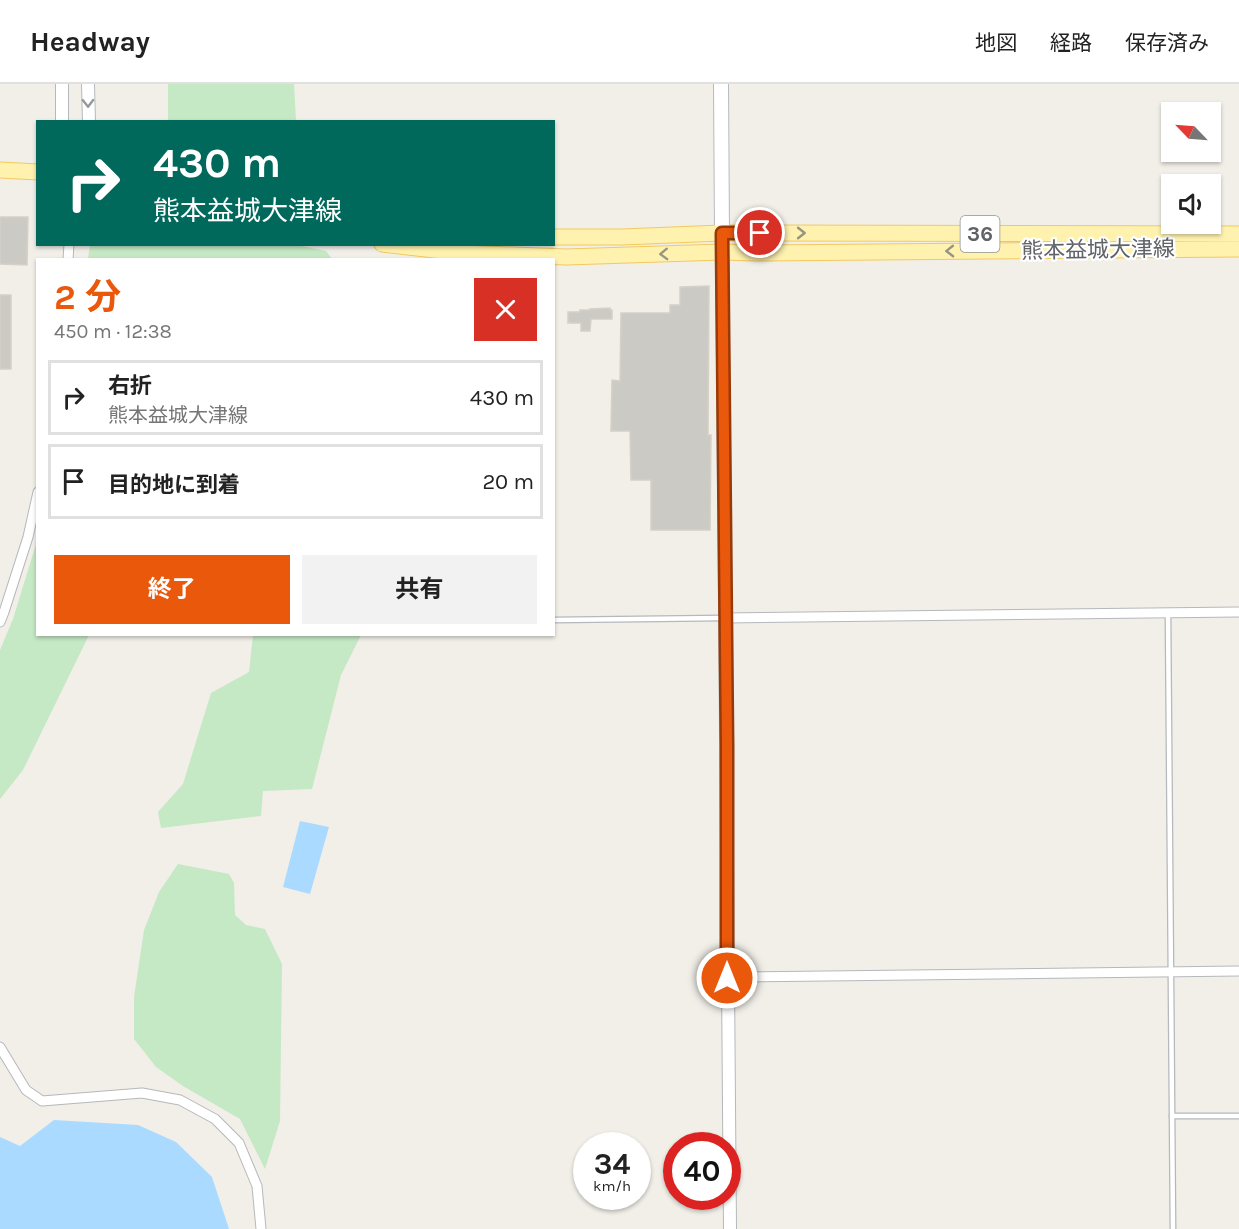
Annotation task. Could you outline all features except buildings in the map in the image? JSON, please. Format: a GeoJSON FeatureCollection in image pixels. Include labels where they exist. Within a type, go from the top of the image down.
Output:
{"type":"FeatureCollection","features":[{"type":"Feature","properties":{"kind":"main road"},"geometry":{"type":"LineString","coordinates":[[721,84],[722,233]]}},
{"type":"Feature","properties":{"kind":"main road"},"geometry":{"type":"LineString","coordinates":[[0,170],[36,172]]}},
{"type":"Feature","properties":{"kind":"main road","name":"熊本益城大津線"},"geometry":{"type":"LineString","coordinates":[[555,237],[722,233],[1239,234]]}},
{"type":"Feature","properties":{"kind":"main road","name":"熊本益城大津線"},"geometry":{"type":"LineString","coordinates":[[399,246],[460,253],[566,257],[722,252],[1239,249]]}},
{"type":"Feature","properties":{"kind":"street"},"geometry":{"type":"LineString","coordinates":[[62,84],[62,120]]}},
{"type":"Feature","properties":{"kind":"street"},"geometry":{"type":"LineString","coordinates":[[88,84],[88,120]]}},
{"type":"Feature","properties":{"kind":"street"},"geometry":{"type":"LineString","coordinates":[[722,233],[730,1229]]}},
{"type":"Feature","properties":{"kind":"street"},"geometry":{"type":"LineString","coordinates":[[0,622],[28,537],[36,501]]}},
{"type":"Feature","properties":{"kind":"street"},"geometry":{"type":"LineString","coordinates":[[725,618],[1239,612]]}},
{"type":"Feature","properties":{"kind":"street"},"geometry":{"type":"LineString","coordinates":[[727,978],[1239,971]]}},
{"type":"Feature","properties":{"kind":"street"},"geometry":{"type":"LineString","coordinates":[[0,1047],[26,1090],[42,1101],[142,1093],[180,1100],[215,1119],[238,1143],[257,1186],[261,1229]]}},
{"type":"Feature","properties":{"kind":"lane"},"geometry":{"type":"LineString","coordinates":[[1168,612],[1173,1229]]}},
{"type":"Feature","properties":{"kind":"lane"},"geometry":{"type":"LineString","coordinates":[[555,620],[725,618]]}},
{"type":"Feature","properties":{"kind":"lane"},"geometry":{"type":"LineString","coordinates":[[1172,1116],[1239,1116]]}},
{"type":"Feature","properties":{"kind":"green space"},"geometry":{"type":"Polygon","coordinates":[[[168,84],[294,84],[296,120],[168,120],[168,84]]]}},
{"type":"Feature","properties":{"kind":"green space"},"geometry":{"type":"Polygon","coordinates":[[[90,246],[302,246],[326,251],[331,258],[88,258],[90,246]]]}},
{"type":"Feature","properties":{"kind":"green space"},"geometry":{"type":"Polygon","coordinates":[[[36,544],[36,636],[89,636],[23,770],[0,799],[0,650],[13,619],[36,544]]]}},
{"type":"Feature","properties":{"kind":"green space"},"geometry":{"type":"Polygon","coordinates":[[[253,636],[360,636],[341,675],[312,789],[263,791],[261,816],[161,828],[158,812],[183,784],[211,693],[249,672],[253,636]]]}},
{"type":"Feature","properties":{"kind":"green space"},"geometry":{"type":"Polygon","coordinates":[[[178,864],[229,874],[234,883],[235,915],[246,925],[265,929],[282,964],[280,1121],[265,1169],[240,1119],[183,1086],[156,1067],[134,1039],[134,997],[144,930],[159,892],[178,864]]]}},
{"type":"Feature","properties":{"kind":"water"},"geometry":{"type":"Polygon","coordinates":[[[300,821],[329,827],[310,894],[283,887],[300,821]]]}},
{"type":"Feature","properties":{"kind":"water"},"geometry":{"type":"Polygon","coordinates":[[[54,1120],[138,1125],[176,1142],[212,1177],[229,1229],[0,1229],[0,1137],[20,1146],[54,1120]]]}},
{"type":"Feature","properties":{"kind":"route"},"geometry":{"type":"LineString","coordinates":[[727,978],[722,233],[760,233]]}}]}
